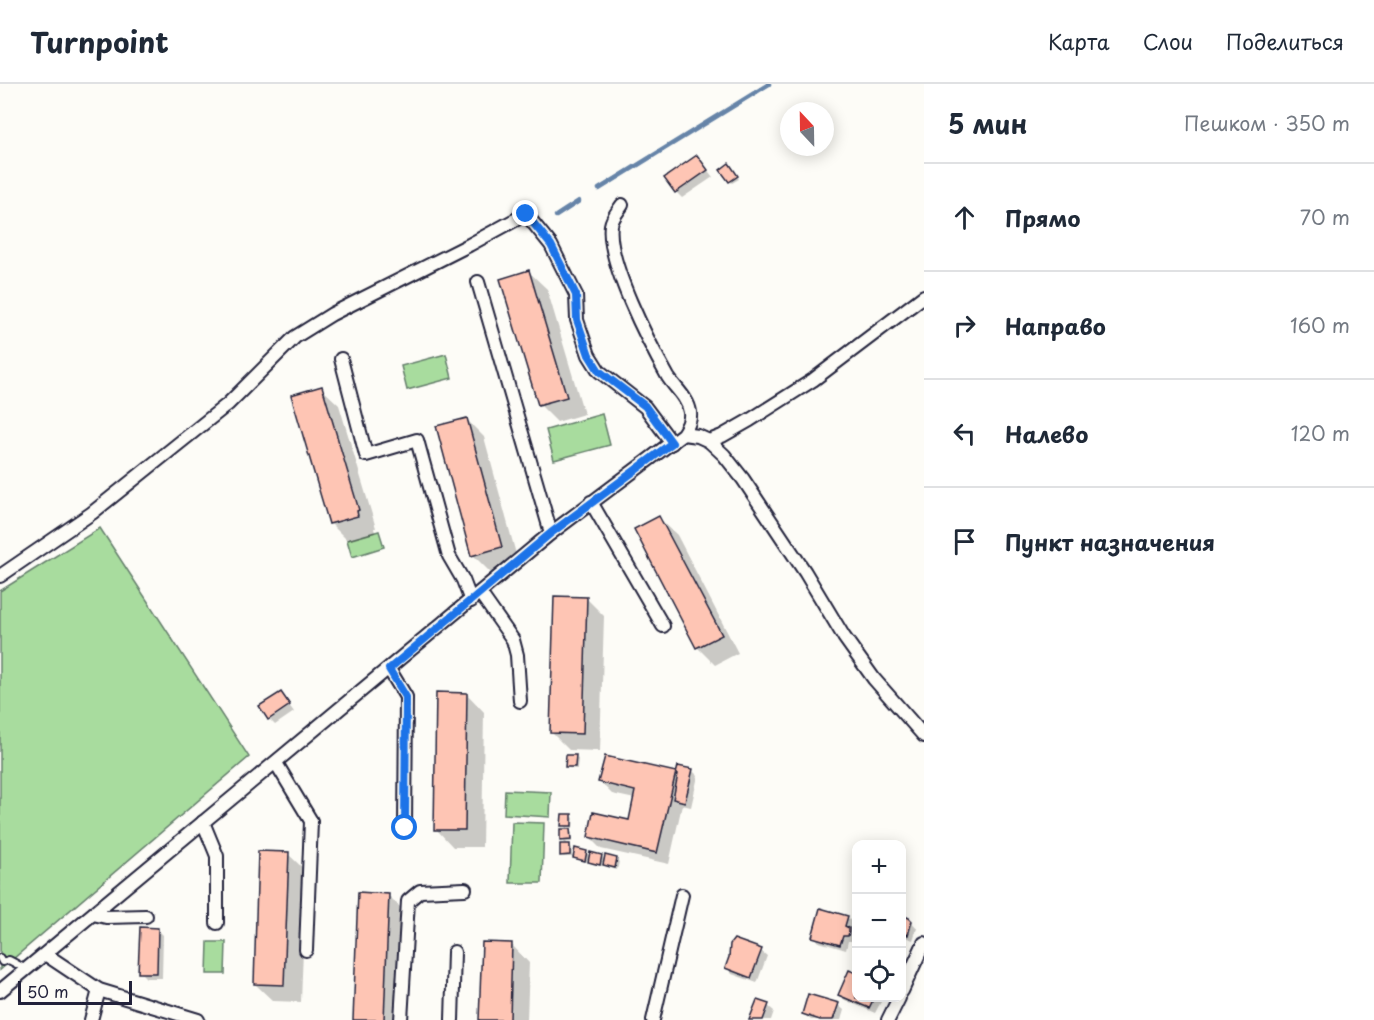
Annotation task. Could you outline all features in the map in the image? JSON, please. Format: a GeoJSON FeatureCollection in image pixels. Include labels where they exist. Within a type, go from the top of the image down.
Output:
{"type":"FeatureCollection","features":[{"type":"Feature","properties":{"kind":"street"},"geometry":{"type":"LineString","coordinates":[[0,991],[551,533],[683,434],[689,422],[690,411],[685,399],[670,379],[652,347],[616,260],[610,226],[622,205]]}},
{"type":"Feature","properties":{"kind":"street"},"geometry":{"type":"LineString","coordinates":[[0,576],[92,513],[219,411],[295,337],[332,314],[526,214],[551,245],[576,295],[577,320],[589,355],[599,371],[645,406],[672,443]]}},
{"type":"Feature","properties":{"kind":"street"},"geometry":{"type":"LineString","coordinates":[[478,282],[551,533]]}},
{"type":"Feature","properties":{"kind":"street"},"geometry":{"type":"LineString","coordinates":[[709,441],[750,420],[813,380],[924,296]]}},
{"type":"Feature","properties":{"kind":"street"},"geometry":{"type":"LineString","coordinates":[[341,359],[366,455],[417,440],[449,556],[475,597],[513,640],[517,655],[520,701]]}},
{"type":"Feature","properties":{"kind":"street"},"geometry":{"type":"LineString","coordinates":[[683,434],[698,436],[709,441],[724,455],[743,479],[844,637],[868,670],[924,736]]}},
{"type":"Feature","properties":{"kind":"street"},"geometry":{"type":"LineString","coordinates":[[591,502],[663,626]]}},
{"type":"Feature","properties":{"kind":"street"},"geometry":{"type":"LineString","coordinates":[[389,669],[406,697],[405,828]]}},
{"type":"Feature","properties":{"kind":"street"},"geometry":{"type":"LineString","coordinates":[[276,763],[310,821],[306,950]]}},
{"type":"Feature","properties":{"kind":"street"},"geometry":{"type":"LineString","coordinates":[[203,822],[218,856],[216,923]]}},
{"type":"Feature","properties":{"kind":"street"},"geometry":{"type":"LineString","coordinates":[[401,1020],[408,901],[420,891],[465,889]]}},
{"type":"Feature","properties":{"kind":"street"},"geometry":{"type":"LineString","coordinates":[[653,1020],[682,895]]}},
{"type":"Feature","properties":{"kind":"street"},"geometry":{"type":"LineString","coordinates":[[93,914],[105,917],[146,916]]}},
{"type":"Feature","properties":{"kind":"street"},"geometry":{"type":"LineString","coordinates":[[906,982],[924,943]]}},
{"type":"Feature","properties":{"kind":"street"},"geometry":{"type":"LineString","coordinates":[[452,1020],[454,952]]}},
{"type":"Feature","properties":{"kind":"street"},"geometry":{"type":"LineString","coordinates":[[45,954],[99,990],[198,1020]]}},
{"type":"Feature","properties":{"kind":"street"},"geometry":{"type":"LineString","coordinates":[[91,1020],[99,990]]}},
{"type":"Feature","properties":{"kind":"street"},"geometry":{"type":"LineString","coordinates":[[888,1020],[896,1002]]}},
{"type":"Feature","properties":{"kind":"lane"},"geometry":{"type":"LineString","coordinates":[[0,958],[2,962],[9,960],[26,969]]}},
{"type":"Feature","properties":{"kind":"green space"},"geometry":{"type":"Polygon","coordinates":[[[446,354],[452,378],[407,390],[401,366],[446,354]]]}},
{"type":"Feature","properties":{"kind":"green space"},"geometry":{"type":"Polygon","coordinates":[[[602,414],[610,445],[554,460],[546,430],[602,414]]]}},
{"type":"Feature","properties":{"kind":"green space"},"geometry":{"type":"Polygon","coordinates":[[[100,528],[249,757],[0,970],[0,591],[100,528]]]}},
{"type":"Feature","properties":{"kind":"green space"},"geometry":{"type":"Polygon","coordinates":[[[379,531],[384,547],[352,557],[347,540],[379,531]]]}},
{"type":"Feature","properties":{"kind":"green space"},"geometry":{"type":"Polygon","coordinates":[[[505,790],[551,792],[550,817],[504,814],[505,790]]]}},
{"type":"Feature","properties":{"kind":"green space"},"geometry":{"type":"Polygon","coordinates":[[[512,822],[544,823],[542,883],[510,883],[512,822]]]}},
{"type":"Feature","properties":{"kind":"green space"},"geometry":{"type":"Polygon","coordinates":[[[208,942],[226,942],[225,974],[207,974],[208,942]]]}},
{"type":"Feature","properties":{"kind":"building"},"geometry":{"type":"Polygon","coordinates":[[[697,155],[708,170],[675,193],[664,178],[697,155]]]}},
{"type":"Feature","properties":{"kind":"building"},"geometry":{"type":"Polygon","coordinates":[[[729,163],[738,176],[729,182],[720,170],[729,163]]]}},
{"type":"Feature","properties":{"kind":"building"},"geometry":{"type":"Polygon","coordinates":[[[529,270],[567,397],[538,405],[500,279],[529,270]]]}},
{"type":"Feature","properties":{"kind":"building"},"geometry":{"type":"Polygon","coordinates":[[[322,386],[359,510],[357,511],[358,516],[329,524],[291,395],[322,386]]]}},
{"type":"Feature","properties":{"kind":"building"},"geometry":{"type":"Polygon","coordinates":[[[467,418],[502,547],[471,556],[436,426],[467,418]]]}},
{"type":"Feature","properties":{"kind":"building"},"geometry":{"type":"Polygon","coordinates":[[[659,516],[722,635],[696,648],[634,529],[659,516]]]}},
{"type":"Feature","properties":{"kind":"building"},"geometry":{"type":"Polygon","coordinates":[[[554,596],[587,597],[583,734],[550,733],[554,596]]]}},
{"type":"Feature","properties":{"kind":"building"},"geometry":{"type":"Polygon","coordinates":[[[281,692],[290,705],[268,720],[259,706],[281,692]]]}},
{"type":"Feature","properties":{"kind":"building"},"geometry":{"type":"Polygon","coordinates":[[[436,692],[467,693],[465,830],[434,830],[436,692]]]}},
{"type":"Feature","properties":{"kind":"building"},"geometry":{"type":"Polygon","coordinates":[[[566,755],[576,755],[575,767],[565,767],[566,755]]]}},
{"type":"Feature","properties":{"kind":"building"},"geometry":{"type":"Polygon","coordinates":[[[605,756],[676,772],[657,853],[588,837],[593,812],[629,820],[635,791],[598,782],[605,756]]]}},
{"type":"Feature","properties":{"kind":"building"},"geometry":{"type":"Polygon","coordinates":[[[678,766],[693,769],[685,802],[673,799],[678,766]]]}},
{"type":"Feature","properties":{"kind":"building"},"geometry":{"type":"Polygon","coordinates":[[[562,814],[572,814],[572,826],[561,826],[562,814]]]}},
{"type":"Feature","properties":{"kind":"building"},"geometry":{"type":"Polygon","coordinates":[[[560,829],[570,829],[571,840],[560,841],[560,829]]]}},
{"type":"Feature","properties":{"kind":"building"},"geometry":{"type":"Polygon","coordinates":[[[560,844],[570,844],[570,855],[560,856],[560,844]]]}},
{"type":"Feature","properties":{"kind":"building"},"geometry":{"type":"Polygon","coordinates":[[[575,848],[587,851],[585,861],[573,858],[575,848]]]}},
{"type":"Feature","properties":{"kind":"building"},"geometry":{"type":"Polygon","coordinates":[[[258,851],[289,852],[284,985],[254,984],[258,851]]]}},
{"type":"Feature","properties":{"kind":"building"},"geometry":{"type":"Polygon","coordinates":[[[590,852],[602,855],[600,865],[588,862],[590,852]]]}},
{"type":"Feature","properties":{"kind":"building"},"geometry":{"type":"Polygon","coordinates":[[[605,855],[617,858],[615,868],[603,865],[605,855]]]}},
{"type":"Feature","properties":{"kind":"building"},"geometry":{"type":"Polygon","coordinates":[[[358,892],[389,894],[384,1020],[353,1020],[358,892]]]}},
{"type":"Feature","properties":{"kind":"building"},"geometry":{"type":"Polygon","coordinates":[[[820,908],[848,916],[845,926],[849,928],[848,936],[843,936],[840,945],[812,937],[820,908]]]}},
{"type":"Feature","properties":{"kind":"building"},"geometry":{"type":"Polygon","coordinates":[[[906,917],[912,921],[908,935],[906,934],[906,917]]]}},
{"type":"Feature","properties":{"kind":"building"},"geometry":{"type":"Polygon","coordinates":[[[140,927],[158,928],[157,973],[138,973],[140,927]]]}},
{"type":"Feature","properties":{"kind":"building"},"geometry":{"type":"Polygon","coordinates":[[[734,939],[762,949],[751,978],[725,968],[730,944],[734,939]]]}},
{"type":"Feature","properties":{"kind":"building"},"geometry":{"type":"Polygon","coordinates":[[[482,942],[512,943],[510,1020],[479,1020],[482,942]]]}},
{"type":"Feature","properties":{"kind":"building"},"geometry":{"type":"Polygon","coordinates":[[[849,970],[852,971],[852,1001],[838,995],[849,970]]]}},
{"type":"Feature","properties":{"kind":"building"},"geometry":{"type":"Polygon","coordinates":[[[808,994],[839,1003],[833,1020],[820,1020],[802,1014],[808,994]]]}},
{"type":"Feature","properties":{"kind":"building"},"geometry":{"type":"Polygon","coordinates":[[[757,1000],[769,1004],[763,1020],[749,1020],[757,1000]]]}},
{"type":"Feature","properties":{"kind":"building"},"geometry":{"type":"Polygon","coordinates":[[[855,1002],[872,1002],[869,1008],[855,1002]]]}},
{"type":"Feature","properties":{"kind":"waterway"},"geometry":{"type":"LineString","coordinates":[[599,189],[769,84]]}},
{"type":"Feature","properties":{"kind":"waterway"},"geometry":{"type":"LineString","coordinates":[[556,216],[579,201]]}},
{"type":"Feature","properties":{"kind":"route"},"geometry":{"type":"LineString","coordinates":[[405,828],[406,697],[389,669],[551,533],[672,443],[645,406],[599,371],[583,340],[577,320],[576,295],[551,245],[526,214]]}}]}
